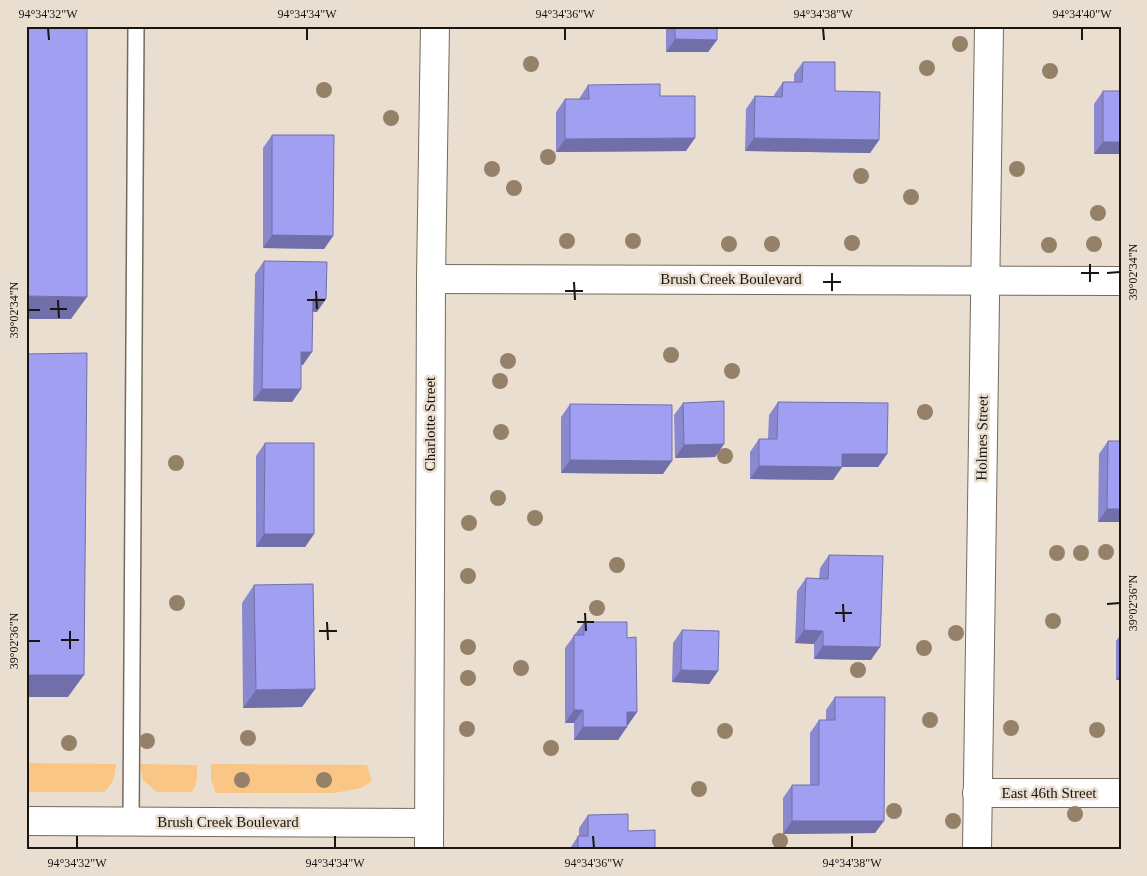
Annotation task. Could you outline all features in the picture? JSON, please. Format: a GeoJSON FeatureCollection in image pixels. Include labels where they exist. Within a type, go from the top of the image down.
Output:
{"type":"FeatureCollection","features":[{"type":"Feature","properties":{"kind":"street","name":"Charlotte Street"},"geometry":{"type":"LineString","coordinates":[[429,850],[431,279],[435,26]]}},
{"type":"Feature","properties":{"kind":"street","name":"Holmes Street"},"geometry":{"type":"LineString","coordinates":[[977,850],[989,26]]}},
{"type":"Feature","properties":{"kind":"street","name":"Brush Creek Boulevard"},"geometry":{"type":"LineString","coordinates":[[431,279],[1121,281]]}},
{"type":"Feature","properties":{"kind":"street","name":"East 46th Street"},"geometry":{"type":"LineString","coordinates":[[977,793],[1121,793]]}},
{"type":"Feature","properties":{"kind":"street","name":"Brush Creek Boulevard"},"geometry":{"type":"LineString","coordinates":[[26,821],[429,823]]}},
{"type":"Feature","properties":{"kind":"lane"},"geometry":{"type":"LineString","coordinates":[[131,821],[136,26]]}},
{"type":"Feature","properties":{"kind":"shaded area"},"geometry":{"type":"Polygon","coordinates":[[[26,763],[116,764],[113,780],[104,792],[26,792],[26,763]]]}},
{"type":"Feature","properties":{"kind":"shaded area"},"geometry":{"type":"Polygon","coordinates":[[[140,764],[197,765],[197,779],[194,789],[192,792],[157,792],[143,780],[140,764]]]}},
{"type":"Feature","properties":{"kind":"shaded area"},"geometry":{"type":"Polygon","coordinates":[[[211,764],[367,765],[372,781],[361,788],[334,793],[216,793],[211,780],[211,764]]]}},
{"type":"Feature","properties":{"kind":"building"},"geometry":{"type":"Polygon","coordinates":[[[26,26],[87,26],[87,297],[26,296],[26,26]]]}},
{"type":"Feature","properties":{"kind":"building"},"geometry":{"type":"Polygon","coordinates":[[[675,26],[717,26],[717,40],[675,39],[675,26]]]}},
{"type":"Feature","properties":{"kind":"building"},"geometry":{"type":"Polygon","coordinates":[[[803,62],[835,62],[835,91],[880,92],[879,140],[754,138],[755,96],[782,97],[783,82],[802,82],[803,62]]]}},
{"type":"Feature","properties":{"kind":"building"},"geometry":{"type":"Polygon","coordinates":[[[660,84],[660,96],[695,96],[695,138],[565,139],[565,99],[589,99],[588,85],[660,84]]]}},
{"type":"Feature","properties":{"kind":"building"},"geometry":{"type":"Polygon","coordinates":[[[1103,91],[1121,91],[1121,142],[1103,142],[1103,91]]]}},
{"type":"Feature","properties":{"kind":"building"},"geometry":{"type":"Polygon","coordinates":[[[272,135],[334,135],[333,236],[272,235],[272,135]]]}},
{"type":"Feature","properties":{"kind":"building"},"geometry":{"type":"Polygon","coordinates":[[[264,261],[327,262],[326,299],[313,299],[312,352],[301,352],[301,389],[262,389],[264,261]]]}},
{"type":"Feature","properties":{"kind":"building"},"geometry":{"type":"Polygon","coordinates":[[[87,353],[84,675],[26,675],[26,354],[87,353]]]}},
{"type":"Feature","properties":{"kind":"building"},"geometry":{"type":"Polygon","coordinates":[[[724,401],[724,444],[684,445],[683,403],[724,401]]]}},
{"type":"Feature","properties":{"kind":"building"},"geometry":{"type":"Polygon","coordinates":[[[778,402],[888,403],[887,454],[842,454],[842,467],[759,466],[759,439],[777,439],[778,402]]]}},
{"type":"Feature","properties":{"kind":"building"},"geometry":{"type":"Polygon","coordinates":[[[570,404],[672,405],[672,461],[570,460],[570,404]]]}},
{"type":"Feature","properties":{"kind":"building"},"geometry":{"type":"Polygon","coordinates":[[[1108,441],[1121,441],[1121,509],[1107,509],[1108,441]]]}},
{"type":"Feature","properties":{"kind":"building"},"geometry":{"type":"Polygon","coordinates":[[[265,443],[314,443],[314,534],[264,534],[265,443]]]}},
{"type":"Feature","properties":{"kind":"building"},"geometry":{"type":"Polygon","coordinates":[[[829,555],[883,556],[880,647],[823,646],[823,631],[804,630],[806,578],[828,579],[829,555]]]}},
{"type":"Feature","properties":{"kind":"building"},"geometry":{"type":"Polygon","coordinates":[[[313,584],[315,689],[256,690],[254,585],[313,584]]]}},
{"type":"Feature","properties":{"kind":"building"},"geometry":{"type":"Polygon","coordinates":[[[584,622],[627,622],[627,638],[636,637],[637,712],[627,712],[627,727],[583,727],[583,710],[574,710],[574,635],[584,635],[584,622]]]}},
{"type":"Feature","properties":{"kind":"building"},"geometry":{"type":"Polygon","coordinates":[[[682,630],[719,631],[718,671],[681,670],[682,630]]]}},
{"type":"Feature","properties":{"kind":"building"},"geometry":{"type":"Polygon","coordinates":[[[835,697],[885,697],[884,821],[792,821],[792,785],[819,785],[819,720],[835,720],[835,697]]]}},
{"type":"Feature","properties":{"kind":"building"},"geometry":{"type":"Polygon","coordinates":[[[628,814],[628,831],[655,830],[655,850],[578,850],[578,836],[588,836],[588,815],[628,814]]]}}]}
